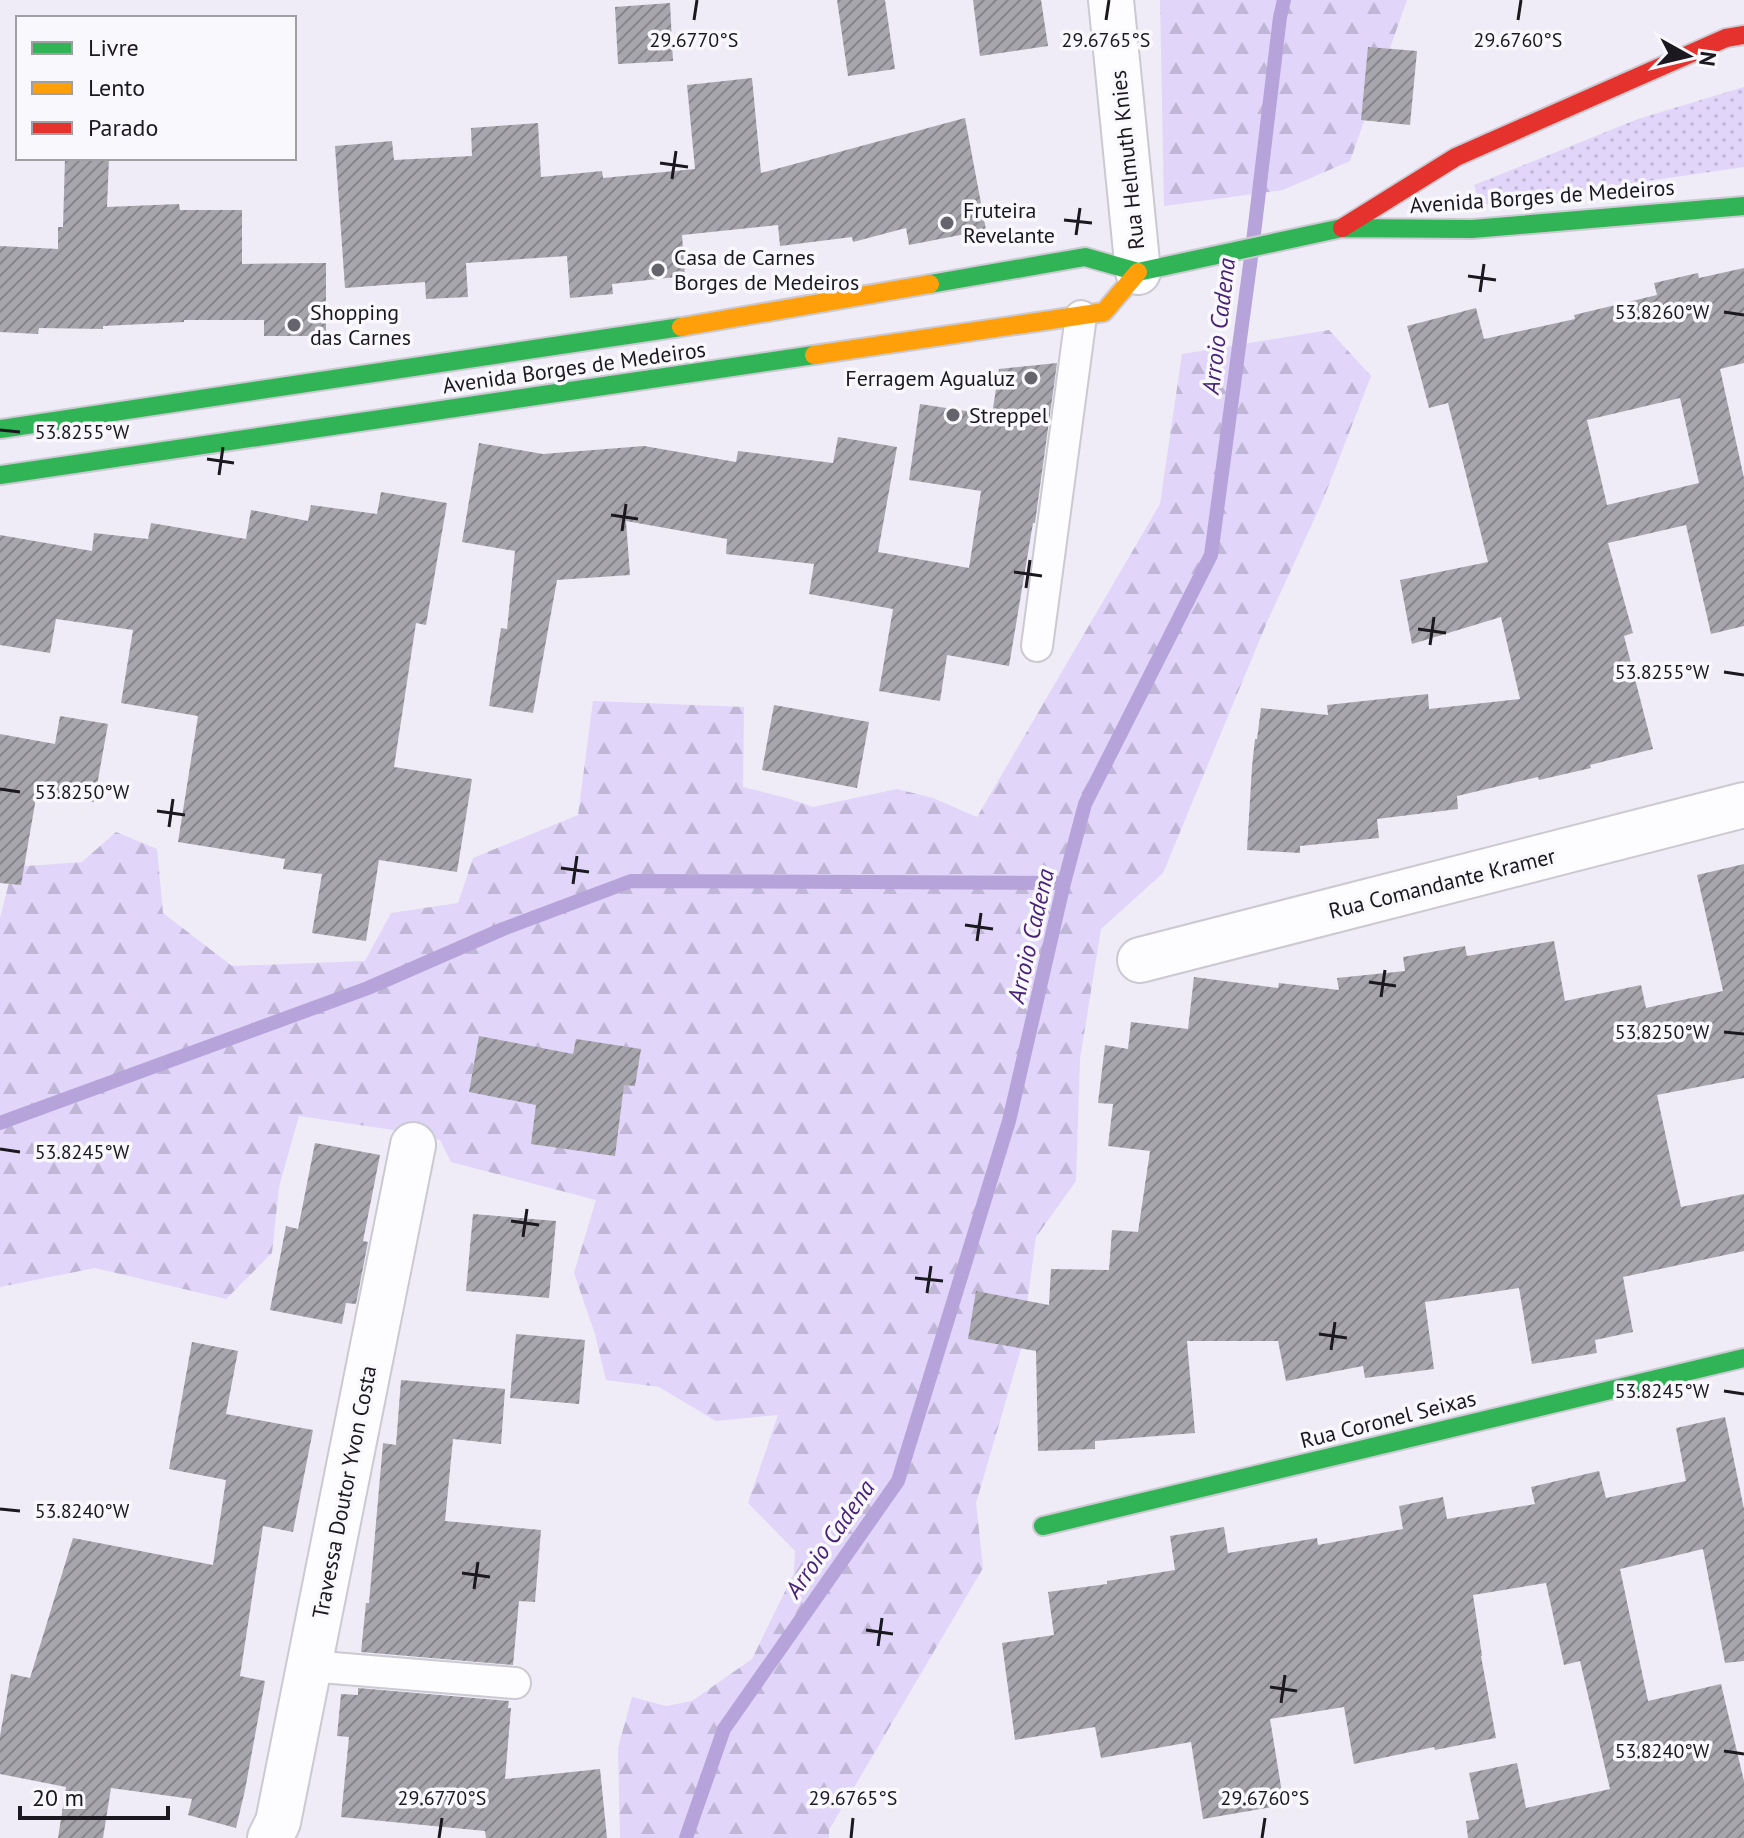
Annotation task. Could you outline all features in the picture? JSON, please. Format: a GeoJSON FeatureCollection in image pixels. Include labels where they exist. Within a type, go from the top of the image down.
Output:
{"type":"FeatureCollection","features":[{"type":"Feature","properties":{"kind":"main road","name":"Avenida Borges de Medeiros"},"geometry":{"type":"LineString","coordinates":[[1342,228],[1456,157],[1726,38],[1744,35]]}},
{"type":"Feature","properties":{"kind":"main road","name":"Avenida Borges de Medeiros"},"geometry":{"type":"LineString","coordinates":[[0,429],[703,324],[1085,257],[1155,268],[1342,228],[1472,229],[1744,206]]}},
{"type":"Feature","properties":{"kind":"main road","name":"Avenida Borges de Medeiros"},"geometry":{"type":"LineString","coordinates":[[0,475],[1104,312],[1155,268]]}},
{"type":"Feature","properties":{"kind":"main road","name":"Rua Coronel Seixas"},"geometry":{"type":"LineString","coordinates":[[1043,1526],[1744,1358]]}},
{"type":"Feature","properties":{"kind":"street","name":"Rua Helmuth Knies"},"geometry":{"type":"LineString","coordinates":[[1111,0],[1155,268]]}},
{"type":"Feature","properties":{"kind":"street","name":"Rua Comandante Kramer"},"geometry":{"type":"LineString","coordinates":[[1140,960],[1744,805]]}},
{"type":"Feature","properties":{"kind":"street","name":"Travessa Doutor Yvon Costa"},"geometry":{"type":"LineString","coordinates":[[270,1838],[278,1822],[413,1145]]}},
{"type":"Feature","properties":{"kind":"lane"},"geometry":{"type":"LineString","coordinates":[[1037,646],[1081,316]]}},
{"type":"Feature","properties":{"kind":"lane"},"geometry":{"type":"LineString","coordinates":[[309,1666],[515,1683]]}},
{"type":"Feature","properties":{"kind":"green space"},"geometry":{"type":"Polygon","coordinates":[[[1160,0],[1407,0],[1350,161],[1283,190],[1164,206],[1160,0]]]}},
{"type":"Feature","properties":{"kind":"green space"},"geometry":{"type":"Polygon","coordinates":[[[1744,87],[1744,167],[1480,205],[1474,185],[1638,119],[1744,87]]]}},
{"type":"Feature","properties":{"kind":"green space"},"geometry":{"type":"Polygon","coordinates":[[[1329,330],[1371,376],[1323,500],[1267,622],[1163,873],[1101,929],[1080,1059],[1076,1181],[1036,1237],[1021,1349],[976,1503],[983,1568],[829,1830],[829,1838],[620,1838],[618,1748],[632,1697],[666,1706],[692,1701],[752,1659],[794,1573],[795,1551],[748,1503],[778,1415],[716,1421],[659,1387],[606,1380],[595,1334],[574,1273],[596,1200],[451,1162],[440,1140],[400,1131],[299,1116],[279,1187],[272,1253],[226,1299],[95,1268],[0,1287],[0,918],[13,867],[82,862],[116,832],[157,849],[163,913],[232,966],[365,961],[391,913],[458,903],[473,858],[578,815],[593,701],[744,707],[743,787],[813,807],[897,789],[933,798],[977,817],[1160,504],[1182,354],[1329,330]]]}},
{"type":"Feature","properties":{"kind":"building"},"geometry":{"type":"Polygon","coordinates":[[[837,0],[885,0],[895,69],[848,76],[837,0]]]}},
{"type":"Feature","properties":{"kind":"building"},"geometry":{"type":"Polygon","coordinates":[[[973,0],[1041,0],[1048,46],[980,56],[973,0]]]}},
{"type":"Feature","properties":{"kind":"building"},"geometry":{"type":"Polygon","coordinates":[[[670,3],[673,61],[618,64],[615,7],[670,3]]]}},
{"type":"Feature","properties":{"kind":"building"},"geometry":{"type":"Polygon","coordinates":[[[1368,47],[1417,51],[1410,125],[1361,120],[1368,47]]]}},
{"type":"Feature","properties":{"kind":"building"},"geometry":{"type":"Polygon","coordinates":[[[752,78],[761,173],[965,118],[986,230],[909,245],[906,228],[853,242],[852,237],[780,246],[778,225],[682,235],[685,276],[612,284],[613,294],[570,298],[567,256],[466,263],[468,297],[426,299],[425,282],[345,288],[335,146],[392,141],[394,160],[472,156],[471,128],[538,123],[541,177],[602,171],[603,178],[695,169],[687,85],[752,78]]]}},
{"type":"Feature","properties":{"kind":"building"},"geometry":{"type":"Polygon","coordinates":[[[65,160],[109,160],[107,207],[179,204],[180,210],[242,210],[242,264],[326,263],[326,336],[264,336],[264,320],[184,320],[103,326],[103,329],[39,328],[38,334],[0,332],[0,246],[58,249],[58,227],[63,227],[65,160]]]}},
{"type":"Feature","properties":{"kind":"building"},"geometry":{"type":"Polygon","coordinates":[[[1744,268],[1744,363],[1720,369],[1744,478],[1744,626],[1711,634],[1686,525],[1608,543],[1633,633],[1624,636],[1653,749],[1590,765],[1591,768],[1457,796],[1458,809],[1377,819],[1379,838],[1300,846],[1300,853],[1247,850],[1252,767],[1261,708],[1328,715],[1327,705],[1428,694],[1429,709],[1520,699],[1501,617],[1412,644],[1400,580],[1488,562],[1448,403],[1429,408],[1407,326],[1476,308],[1484,339],[1575,319],[1574,315],[1657,295],[1654,283],[1698,273],[1699,278],[1744,268]],[[1680,398],[1587,420],[1607,505],[1699,483],[1680,398]]]}},
{"type":"Feature","properties":{"kind":"building"},"geometry":{"type":"Polygon","coordinates":[[[1057,363],[1035,523],[1009,666],[947,655],[940,701],[879,691],[893,609],[809,594],[814,564],[726,554],[727,539],[626,521],[630,575],[557,580],[533,713],[489,706],[501,628],[507,629],[515,551],[462,542],[479,443],[543,454],[644,446],[736,462],[738,451],[833,463],[838,437],[897,447],[878,552],[969,568],[981,491],[909,480],[920,404],[992,415],[999,369],[1057,363]]]}},
{"type":"Feature","properties":{"kind":"building"},"geometry":{"type":"Polygon","coordinates":[[[381,492],[447,503],[426,625],[416,623],[394,767],[472,779],[457,872],[379,860],[366,941],[312,933],[322,874],[283,869],[285,859],[178,842],[198,716],[121,703],[133,630],[56,619],[50,653],[0,645],[0,535],[92,551],[94,533],[148,539],[151,523],[246,539],[251,510],[308,521],[311,505],[377,514],[381,492]]]}},
{"type":"Feature","properties":{"kind":"building"},"geometry":{"type":"Polygon","coordinates":[[[774,705],[869,722],[857,788],[762,770],[774,705]]]}},
{"type":"Feature","properties":{"kind":"building"},"geometry":{"type":"Polygon","coordinates":[[[60,716],[108,724],[94,802],[37,792],[21,885],[0,883],[0,734],[55,744],[60,716]]]}},
{"type":"Feature","properties":{"kind":"building"},"geometry":{"type":"Polygon","coordinates":[[[1744,864],[1744,1078],[1657,1095],[1681,1207],[1744,1194],[1744,1251],[1623,1277],[1633,1332],[1595,1340],[1597,1353],[1532,1364],[1519,1288],[1425,1302],[1434,1369],[1365,1378],[1363,1366],[1286,1381],[1278,1341],[1187,1341],[1195,1433],[1095,1441],[1095,1449],[1038,1451],[1036,1351],[968,1339],[976,1291],[1049,1305],[1051,1269],[1109,1270],[1112,1230],[1138,1232],[1150,1151],[1108,1146],[1113,1104],[1098,1103],[1105,1045],[1128,1049],[1131,1022],[1188,1029],[1194,977],[1278,988],[1279,983],[1339,990],[1337,978],[1405,971],[1403,957],[1465,946],[1467,956],[1554,941],[1565,1001],[1641,985],[1646,1008],[1723,991],[1697,875],[1744,864]]]}},
{"type":"Feature","properties":{"kind":"building"},"geometry":{"type":"Polygon","coordinates":[[[479,1036],[573,1054],[576,1039],[641,1049],[635,1086],[624,1085],[615,1156],[531,1144],[536,1105],[469,1092],[479,1036]]]}},
{"type":"Feature","properties":{"kind":"building"},"geometry":{"type":"Polygon","coordinates":[[[315,1143],[380,1155],[363,1241],[368,1242],[356,1304],[346,1303],[342,1324],[270,1310],[286,1226],[298,1229],[315,1143]]]}},
{"type":"Feature","properties":{"kind":"building"},"geometry":{"type":"Polygon","coordinates":[[[473,1214],[556,1221],[549,1298],[466,1291],[473,1214]]]}},
{"type":"Feature","properties":{"kind":"building"},"geometry":{"type":"Polygon","coordinates":[[[516,1334],[585,1340],[579,1404],[510,1398],[516,1334]]]}},
{"type":"Feature","properties":{"kind":"building"},"geometry":{"type":"Polygon","coordinates":[[[192,1342],[238,1351],[226,1414],[313,1430],[293,1532],[263,1526],[240,1676],[265,1681],[236,1828],[188,1815],[192,1799],[111,1788],[103,1838],[58,1838],[66,1787],[0,1774],[0,1736],[11,1674],[30,1678],[73,1538],[213,1565],[226,1480],[169,1469],[192,1342]]]}},
{"type":"Feature","properties":{"kind":"building"},"geometry":{"type":"Polygon","coordinates":[[[401,1380],[505,1389],[501,1444],[453,1439],[445,1521],[541,1530],[535,1602],[519,1601],[513,1665],[361,1652],[366,1603],[369,1603],[383,1443],[396,1445],[401,1380]]]}},
{"type":"Feature","properties":{"kind":"building"},"geometry":{"type":"Polygon","coordinates":[[[1725,1417],[1744,1509],[1744,1661],[1725,1663],[1703,1549],[1620,1569],[1648,1701],[1721,1684],[1744,1781],[1744,1838],[1468,1838],[1466,1821],[1479,1819],[1469,1773],[1517,1763],[1526,1808],[1610,1789],[1580,1661],[1564,1665],[1546,1583],[1473,1595],[1496,1738],[1354,1764],[1344,1707],[1270,1719],[1284,1805],[1203,1819],[1191,1742],[1101,1758],[1095,1727],[1015,1740],[1002,1643],[1054,1635],[1048,1592],[1175,1570],[1170,1536],[1224,1527],[1228,1553],[1317,1538],[1318,1545],[1403,1529],[1399,1506],[1443,1497],[1447,1519],[1535,1504],[1531,1487],[1599,1471],[1606,1498],[1686,1481],[1676,1428],[1725,1417]]]}},
{"type":"Feature","properties":{"kind":"building"},"geometry":{"type":"Polygon","coordinates":[[[358,1688],[509,1701],[505,1779],[600,1769],[607,1838],[486,1838],[485,1831],[341,1817],[349,1737],[337,1736],[341,1694],[358,1695],[358,1688]]]}},
{"type":"Feature","properties":{"kind":"waterway","name":"Arroio Cadena"},"geometry":{"type":"LineString","coordinates":[[686,1838],[724,1729],[898,1481],[1009,1121],[1085,804],[1211,555],[1284,0]]}},
{"type":"Feature","properties":{"kind":"waterway"},"geometry":{"type":"LineString","coordinates":[[0,1123],[368,988],[503,929],[631,881],[1064,883]]}},
{"type":"Feature","properties":{"kind":"traffic: fast"},"geometry":{"type":"LineString","coordinates":[[930,284],[1085,257],[1138,272],[1342,228],[1472,229],[1744,206]]}},
{"type":"Feature","properties":{"kind":"traffic: fast"},"geometry":{"type":"LineString","coordinates":[[0,429],[681,327]]}},
{"type":"Feature","properties":{"kind":"traffic: fast"},"geometry":{"type":"LineString","coordinates":[[0,475],[814,355]]}},
{"type":"Feature","properties":{"kind":"traffic: fast"},"geometry":{"type":"LineString","coordinates":[[1043,1526],[1744,1358]]}},
{"type":"Feature","properties":{"kind":"traffic: slow"},"geometry":{"type":"LineString","coordinates":[[814,355],[1104,312],[1138,272]]}},
{"type":"Feature","properties":{"kind":"traffic: slow"},"geometry":{"type":"LineString","coordinates":[[681,327],[930,284]]}},
{"type":"Feature","properties":{"kind":"traffic: jam"},"geometry":{"type":"LineString","coordinates":[[1342,228],[1456,157],[1726,38],[1744,35]]}},
{"type":"Feature","properties":{"kind":"place","name":"Fruteira Revelante"},"geometry":{"type":"Point","coordinates":[947,223]}},
{"type":"Feature","properties":{"kind":"place","name":"Casa de Carnes Borges de Medeiros"},"geometry":{"type":"Point","coordinates":[658,270]}},
{"type":"Feature","properties":{"kind":"place","name":"Shopping das Carnes"},"geometry":{"type":"Point","coordinates":[294,325]}},
{"type":"Feature","properties":{"kind":"place","name":"Ferragem Agualuz"},"geometry":{"type":"Point","coordinates":[1031,378]}},
{"type":"Feature","properties":{"kind":"place","name":"Streppel"},"geometry":{"type":"Point","coordinates":[953,415]}}]}
